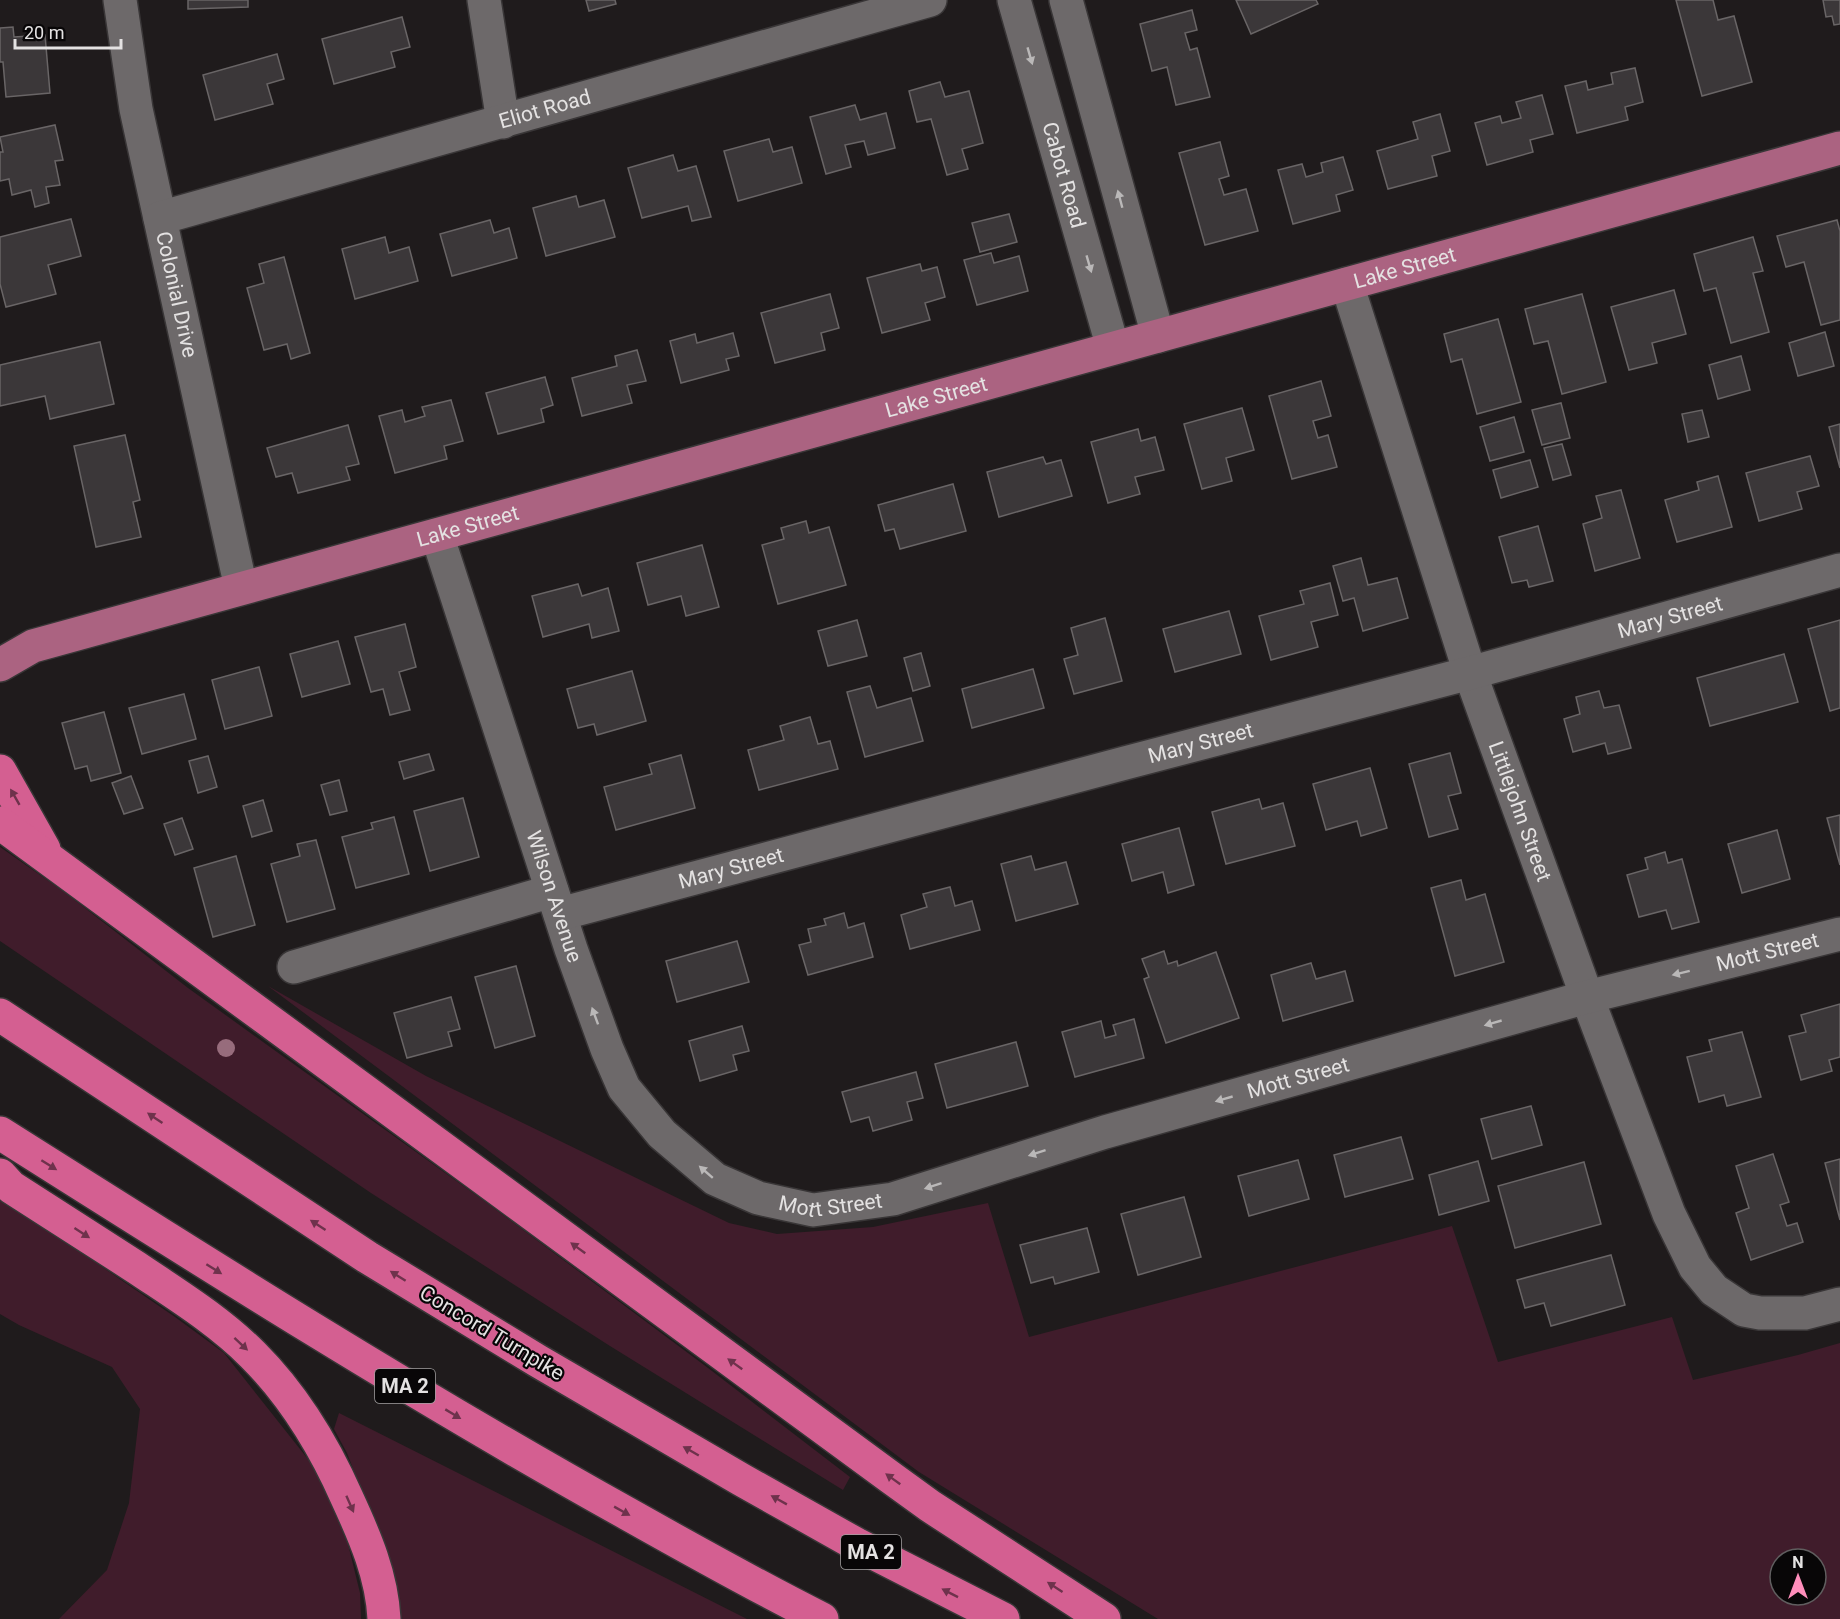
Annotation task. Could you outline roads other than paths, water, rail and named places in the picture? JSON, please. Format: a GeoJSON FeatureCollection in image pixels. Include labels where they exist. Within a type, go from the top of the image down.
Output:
{"type":"FeatureCollection","features":[{"type":"Feature","properties":{"kind":"highway"},"geometry":{"type":"LineString","coordinates":[[0,771],[51,861]]}},
{"type":"Feature","properties":{"kind":"highway"},"geometry":{"type":"LineString","coordinates":[[0,823],[906,1489],[1104,1619]]}},
{"type":"Feature","properties":{"kind":"highway","name":"Concord Turnpike"},"geometry":{"type":"LineString","coordinates":[[0,1015],[263,1190],[456,1312],[742,1480],[856,1544],[1003,1619]]}},
{"type":"Feature","properties":{"kind":"highway","name":"MA 2"},"geometry":{"type":"LineString","coordinates":[[0,1133],[358,1358],[696,1553],[822,1619]]}},
{"type":"Feature","properties":{"kind":"highway"},"geometry":{"type":"LineString","coordinates":[[0,1175],[11,1187],[214,1320],[247,1349],[272,1376],[317,1438],[345,1493],[368,1545],[380,1588],[384,1619]]}},
{"type":"Feature","properties":{"kind":"main road","name":"Lake Street"},"geometry":{"type":"LineString","coordinates":[[0,664],[33,646],[1840,148]]}},
{"type":"Feature","properties":{"kind":"main road","name":"Lake Street"},"geometry":{"type":"LineString","coordinates":[[0,645],[33,646]]}},
{"type":"Feature","properties":{"kind":"street","name":"Colonial Drive"},"geometry":{"type":"LineString","coordinates":[[120,0],[136,109],[241,588]]}},
{"type":"Feature","properties":{"kind":"street"},"geometry":{"type":"LineString","coordinates":[[484,0],[503,122]]}},
{"type":"Feature","properties":{"kind":"street","name":"Eliot Road"},"geometry":{"type":"LineString","coordinates":[[160,218],[930,0]]}},
{"type":"Feature","properties":{"kind":"street","name":"Cabot Road"},"geometry":{"type":"LineString","coordinates":[[1014,0],[1113,348]]}},
{"type":"Feature","properties":{"kind":"street"},"geometry":{"type":"LineString","coordinates":[[1066,0],[1158,336]]}},
{"type":"Feature","properties":{"kind":"street","name":"Littlejohn Street"},"geometry":{"type":"LineString","coordinates":[[1347,284],[1470,673],[1587,997],[1669,1214],[1695,1267],[1714,1290],[1744,1310],[1760,1313],[1805,1313],[1840,1304]]}},
{"type":"Feature","properties":{"kind":"street","name":"Wilson Avenue"},"geometry":{"type":"LineString","coordinates":[[437,535],[556,903],[607,1049],[624,1088],[662,1134],[714,1179],[758,1198]]}},
{"type":"Feature","properties":{"kind":"street","name":"Mary Street"},"geometry":{"type":"LineString","coordinates":[[294,967],[1125,763],[1470,673],[1840,570]]}},
{"type":"Feature","properties":{"kind":"street","name":"Mott Street"},"geometry":{"type":"LineString","coordinates":[[758,1198],[813,1210],[893,1199],[1105,1132],[1587,997],[1840,934]]}}]}
